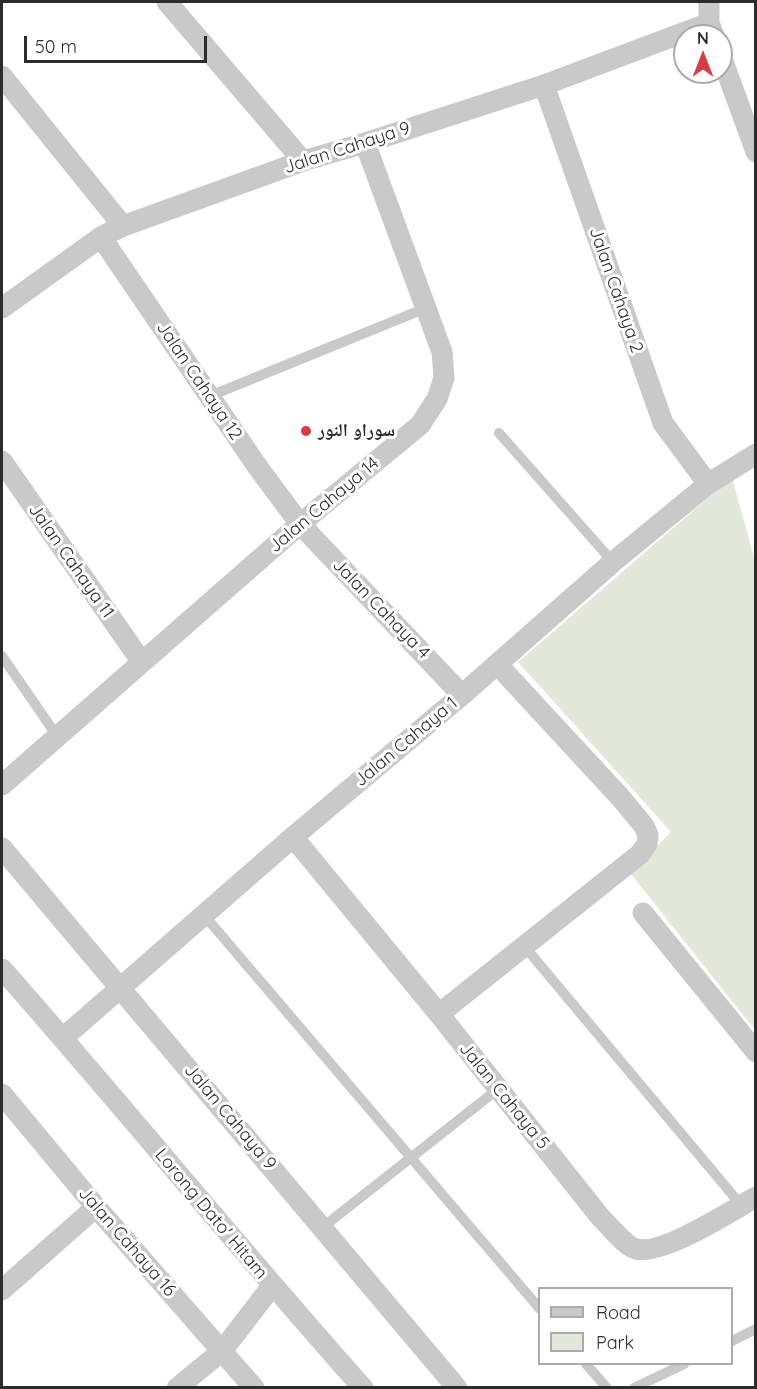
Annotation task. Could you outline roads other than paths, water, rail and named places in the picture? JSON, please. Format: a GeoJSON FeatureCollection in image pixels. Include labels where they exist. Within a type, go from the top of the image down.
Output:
{"type":"FeatureCollection","features":[{"type":"Feature","properties":{"kind":"street"},"geometry":{"type":"LineString","coordinates":[[167,2],[303,161]]}},
{"type":"Feature","properties":{"kind":"street"},"geometry":{"type":"LineString","coordinates":[[709,2],[711,24]]}},
{"type":"Feature","properties":{"kind":"street","name":"Jalan Cahaya 9"},"geometry":{"type":"LineString","coordinates":[[2,308],[101,237],[123,226],[303,161],[366,143],[673,43]]}},
{"type":"Feature","properties":{"kind":"street"},"geometry":{"type":"LineString","coordinates":[[2,76],[123,226]]}},
{"type":"Feature","properties":{"kind":"street"},"geometry":{"type":"LineString","coordinates":[[731,84],[756,152]]}},
{"type":"Feature","properties":{"kind":"street","name":"Jalan Cahaya 2"},"geometry":{"type":"LineString","coordinates":[[544,85],[663,423],[708,484]]}},
{"type":"Feature","properties":{"kind":"street","name":"Jalan Cahaya 14"},"geometry":{"type":"LineString","coordinates":[[2,785],[300,524],[420,425],[437,399],[444,378],[442,351],[366,143]]}},
{"type":"Feature","properties":{"kind":"street","name":"Jalan Cahaya 12"},"geometry":{"type":"LineString","coordinates":[[101,237],[257,466],[300,524]]}},
{"type":"Feature","properties":{"kind":"street","name":"Jalan Cahaya 1"},"geometry":{"type":"LineString","coordinates":[[63,1038],[613,562],[708,484],[756,454]]}},
{"type":"Feature","properties":{"kind":"street","name":"Jalan Cahaya 11"},"geometry":{"type":"LineString","coordinates":[[2,461],[141,662]]}},
{"type":"Feature","properties":{"kind":"street","name":"Jalan Cahaya 4"},"geometry":{"type":"LineString","coordinates":[[300,524],[462,695]]}},
{"type":"Feature","properties":{"kind":"street"},"geometry":{"type":"LineString","coordinates":[[439,1014],[640,854],[647,844],[648,835],[644,826],[620,797],[497,664]]}},
{"type":"Feature","properties":{"kind":"street","name":"Jalan Cahaya 5"},"geometry":{"type":"LineString","coordinates":[[293,837],[439,1014],[601,1218],[635,1249],[653,1249],[670,1244],[748,1201]]}},
{"type":"Feature","properties":{"kind":"street","name":"Jalan Cahaya 9"},"geometry":{"type":"LineString","coordinates":[[2,848],[457,1388]]}},
{"type":"Feature","properties":{"kind":"street"},"geometry":{"type":"LineString","coordinates":[[643,912],[756,1052]]}},
{"type":"Feature","properties":{"kind":"street","name":"Lorong Dato' Hitam"},"geometry":{"type":"LineString","coordinates":[[2,969],[272,1286],[363,1388]]}},
{"type":"Feature","properties":{"kind":"street","name":"Jalan Cahaya 16"},"geometry":{"type":"LineString","coordinates":[[2,1094],[96,1207],[254,1388]]}},
{"type":"Feature","properties":{"kind":"street"},"geometry":{"type":"LineString","coordinates":[[2,1290],[96,1207]]}},
{"type":"Feature","properties":{"kind":"street"},"geometry":{"type":"LineString","coordinates":[[177,1388],[222,1351],[272,1286]]}},
{"type":"Feature","properties":{"kind":"lane"},"geometry":{"type":"LineString","coordinates":[[210,396],[426,308]]}},
{"type":"Feature","properties":{"kind":"lane"},"geometry":{"type":"LineString","coordinates":[[499,433],[613,562]]}},
{"type":"Feature","properties":{"kind":"lane"},"geometry":{"type":"LineString","coordinates":[[2,656],[57,736]]}},
{"type":"Feature","properties":{"kind":"lane"},"geometry":{"type":"LineString","coordinates":[[204,915],[538,1307]]}},
{"type":"Feature","properties":{"kind":"lane"},"geometry":{"type":"LineString","coordinates":[[525,947],[748,1201]]}},
{"type":"Feature","properties":{"kind":"lane"},"geometry":{"type":"LineString","coordinates":[[323,1227],[498,1089]]}},
{"type":"Feature","properties":{"kind":"lane"},"geometry":{"type":"LineString","coordinates":[[733,1340],[756,1329]]}},
{"type":"Feature","properties":{"kind":"lane"},"geometry":{"type":"LineString","coordinates":[[587,1365],[607,1388]]}},
{"type":"Feature","properties":{"kind":"lane"},"geometry":{"type":"LineString","coordinates":[[634,1388],[682,1365]]}},
{"type":"Feature","properties":{"kind":"place","name":"سوراو النور"},"geometry":{"type":"Point","coordinates":[306,431]}}]}
